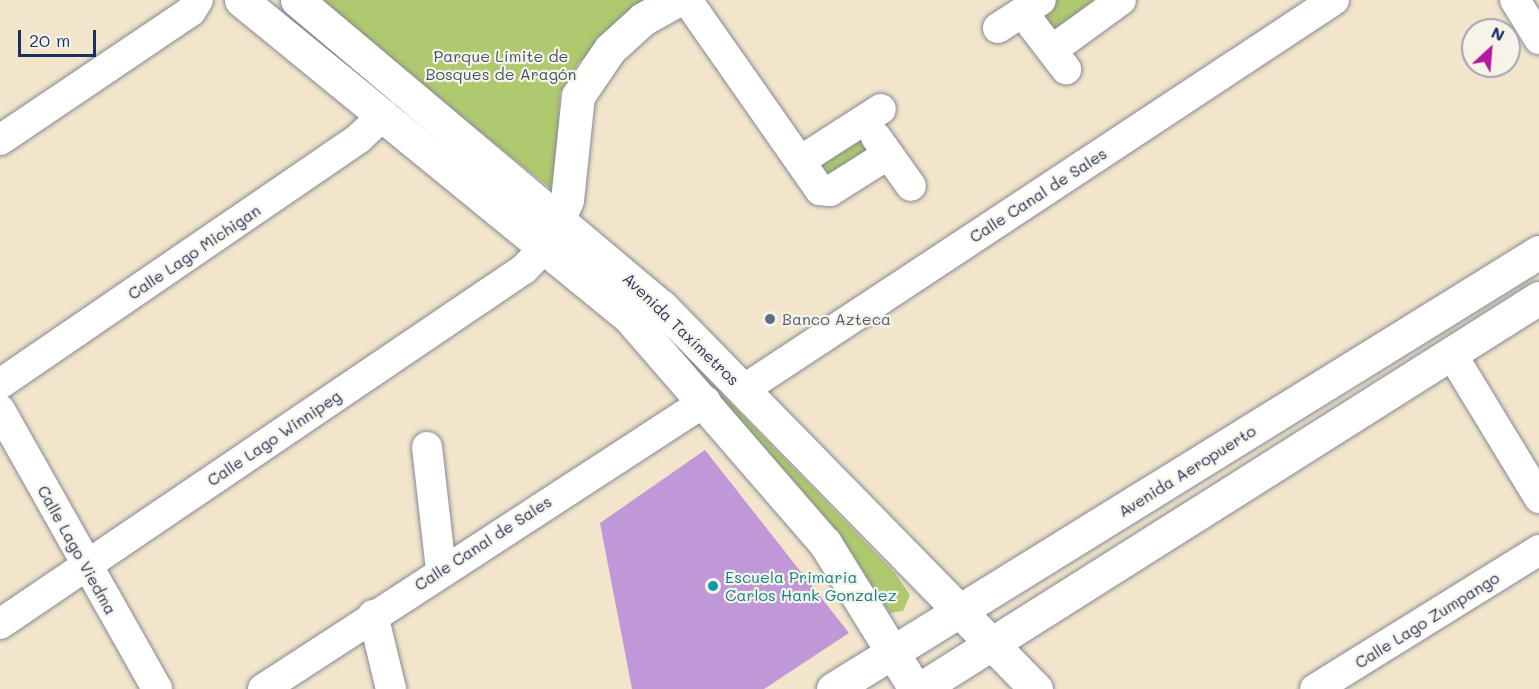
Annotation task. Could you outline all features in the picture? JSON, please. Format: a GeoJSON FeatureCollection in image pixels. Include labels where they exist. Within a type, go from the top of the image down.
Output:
{"type":"FeatureCollection","features":[{"type":"Feature","properties":{"kind":"main road","name":"Avenida Taxímetros"},"geometry":{"type":"LineString","coordinates":[[241,0],[384,115],[661,306],[1036,689]]}},
{"type":"Feature","properties":{"kind":"main road","name":"Avenida Taxímetros"},"geometry":{"type":"LineString","coordinates":[[297,0],[553,233],[706,401],[825,543],[915,689]]}},
{"type":"Feature","properties":{"kind":"main road"},"geometry":{"type":"LineString","coordinates":[[553,233],[578,96],[610,49],[677,0]]}},
{"type":"Feature","properties":{"kind":"main road","name":"Avenida Aeropuerto"},"geometry":{"type":"LineString","coordinates":[[833,689],[960,613],[1539,252]]}},
{"type":"Feature","properties":{"kind":"main road"},"geometry":{"type":"LineString","coordinates":[[920,689],[1539,298]]}},
{"type":"Feature","properties":{"kind":"street"},"geometry":{"type":"LineString","coordinates":[[0,140],[191,12],[198,0]]}},
{"type":"Feature","properties":{"kind":"street"},"geometry":{"type":"LineString","coordinates":[[687,0],[824,192],[887,154]]}},
{"type":"Feature","properties":{"kind":"street"},"geometry":{"type":"LineString","coordinates":[[998,28],[1032,6],[1059,59],[1121,0]]}},
{"type":"Feature","properties":{"kind":"street","name":"Calle Canal de Sales"},"geometry":{"type":"LineString","coordinates":[[743,390],[1334,0]]}},
{"type":"Feature","properties":{"kind":"street"},"geometry":{"type":"LineString","coordinates":[[1515,0],[1539,39]]}},
{"type":"Feature","properties":{"kind":"street"},"geometry":{"type":"LineString","coordinates":[[800,161],[872,114],[887,154],[911,186]]}},
{"type":"Feature","properties":{"kind":"street","name":"Calle Lago Michigan"},"geometry":{"type":"LineString","coordinates":[[0,384],[359,138],[384,115]]}},
{"type":"Feature","properties":{"kind":"street","name":"Calle Lago Winnipeg"},"geometry":{"type":"LineString","coordinates":[[0,624],[524,269],[553,233]]}},
{"type":"Feature","properties":{"kind":"street"},"geometry":{"type":"LineString","coordinates":[[1451,354],[1539,498]]}},
{"type":"Feature","properties":{"kind":"street","name":"Calle Canal de Sales"},"geometry":{"type":"LineString","coordinates":[[263,689],[441,570],[706,401]]}},
{"type":"Feature","properties":{"kind":"street","name":"Calle Lago Viedma"},"geometry":{"type":"LineString","coordinates":[[0,410],[85,566],[157,689]]}},
{"type":"Feature","properties":{"kind":"street"},"geometry":{"type":"LineString","coordinates":[[427,447],[441,570]]}},
{"type":"Feature","properties":{"kind":"street","name":"Calle Lago Zumpango"},"geometry":{"type":"LineString","coordinates":[[1315,689],[1539,550]]}},
{"type":"Feature","properties":{"kind":"street"},"geometry":{"type":"LineString","coordinates":[[373,615],[391,689]]}},
{"type":"Feature","properties":{"kind":"green space","name":"Parque Límite de Bosques de Aragón"},"geometry":{"type":"Polygon","coordinates":[[[316,0],[655,0],[579,62],[560,93],[556,193],[316,0]]]}},
{"type":"Feature","properties":{"kind":"green space"},"geometry":{"type":"Polygon","coordinates":[[[1047,0],[1104,0],[1053,35],[1040,19],[1047,0]]]}},
{"type":"Feature","properties":{"kind":"green space"},"geometry":{"type":"Polygon","coordinates":[[[859,138],[869,151],[822,181],[814,171],[821,157],[859,138]]]}},
{"type":"Feature","properties":{"kind":"green space"},"geometry":{"type":"Polygon","coordinates":[[[611,279],[895,573],[910,595],[903,611],[890,613],[856,562],[611,279]]]}},
{"type":"Feature","properties":{"kind":"building","name":"Escuela Primaria Carlos Hank Gonzalez"},"geometry":{"type":"Polygon","coordinates":[[[705,450],[849,633],[764,689],[632,689],[600,523],[705,450]]]}},
{"type":"Feature","properties":{"kind":"place","name":"Banco Azteca"},"geometry":{"type":"Point","coordinates":[770,319]}},
{"type":"Feature","properties":{"kind":"place","name":"Escuela Primaria Carlos Hank Gonzalez"},"geometry":{"type":"Point","coordinates":[713,586]}}]}
